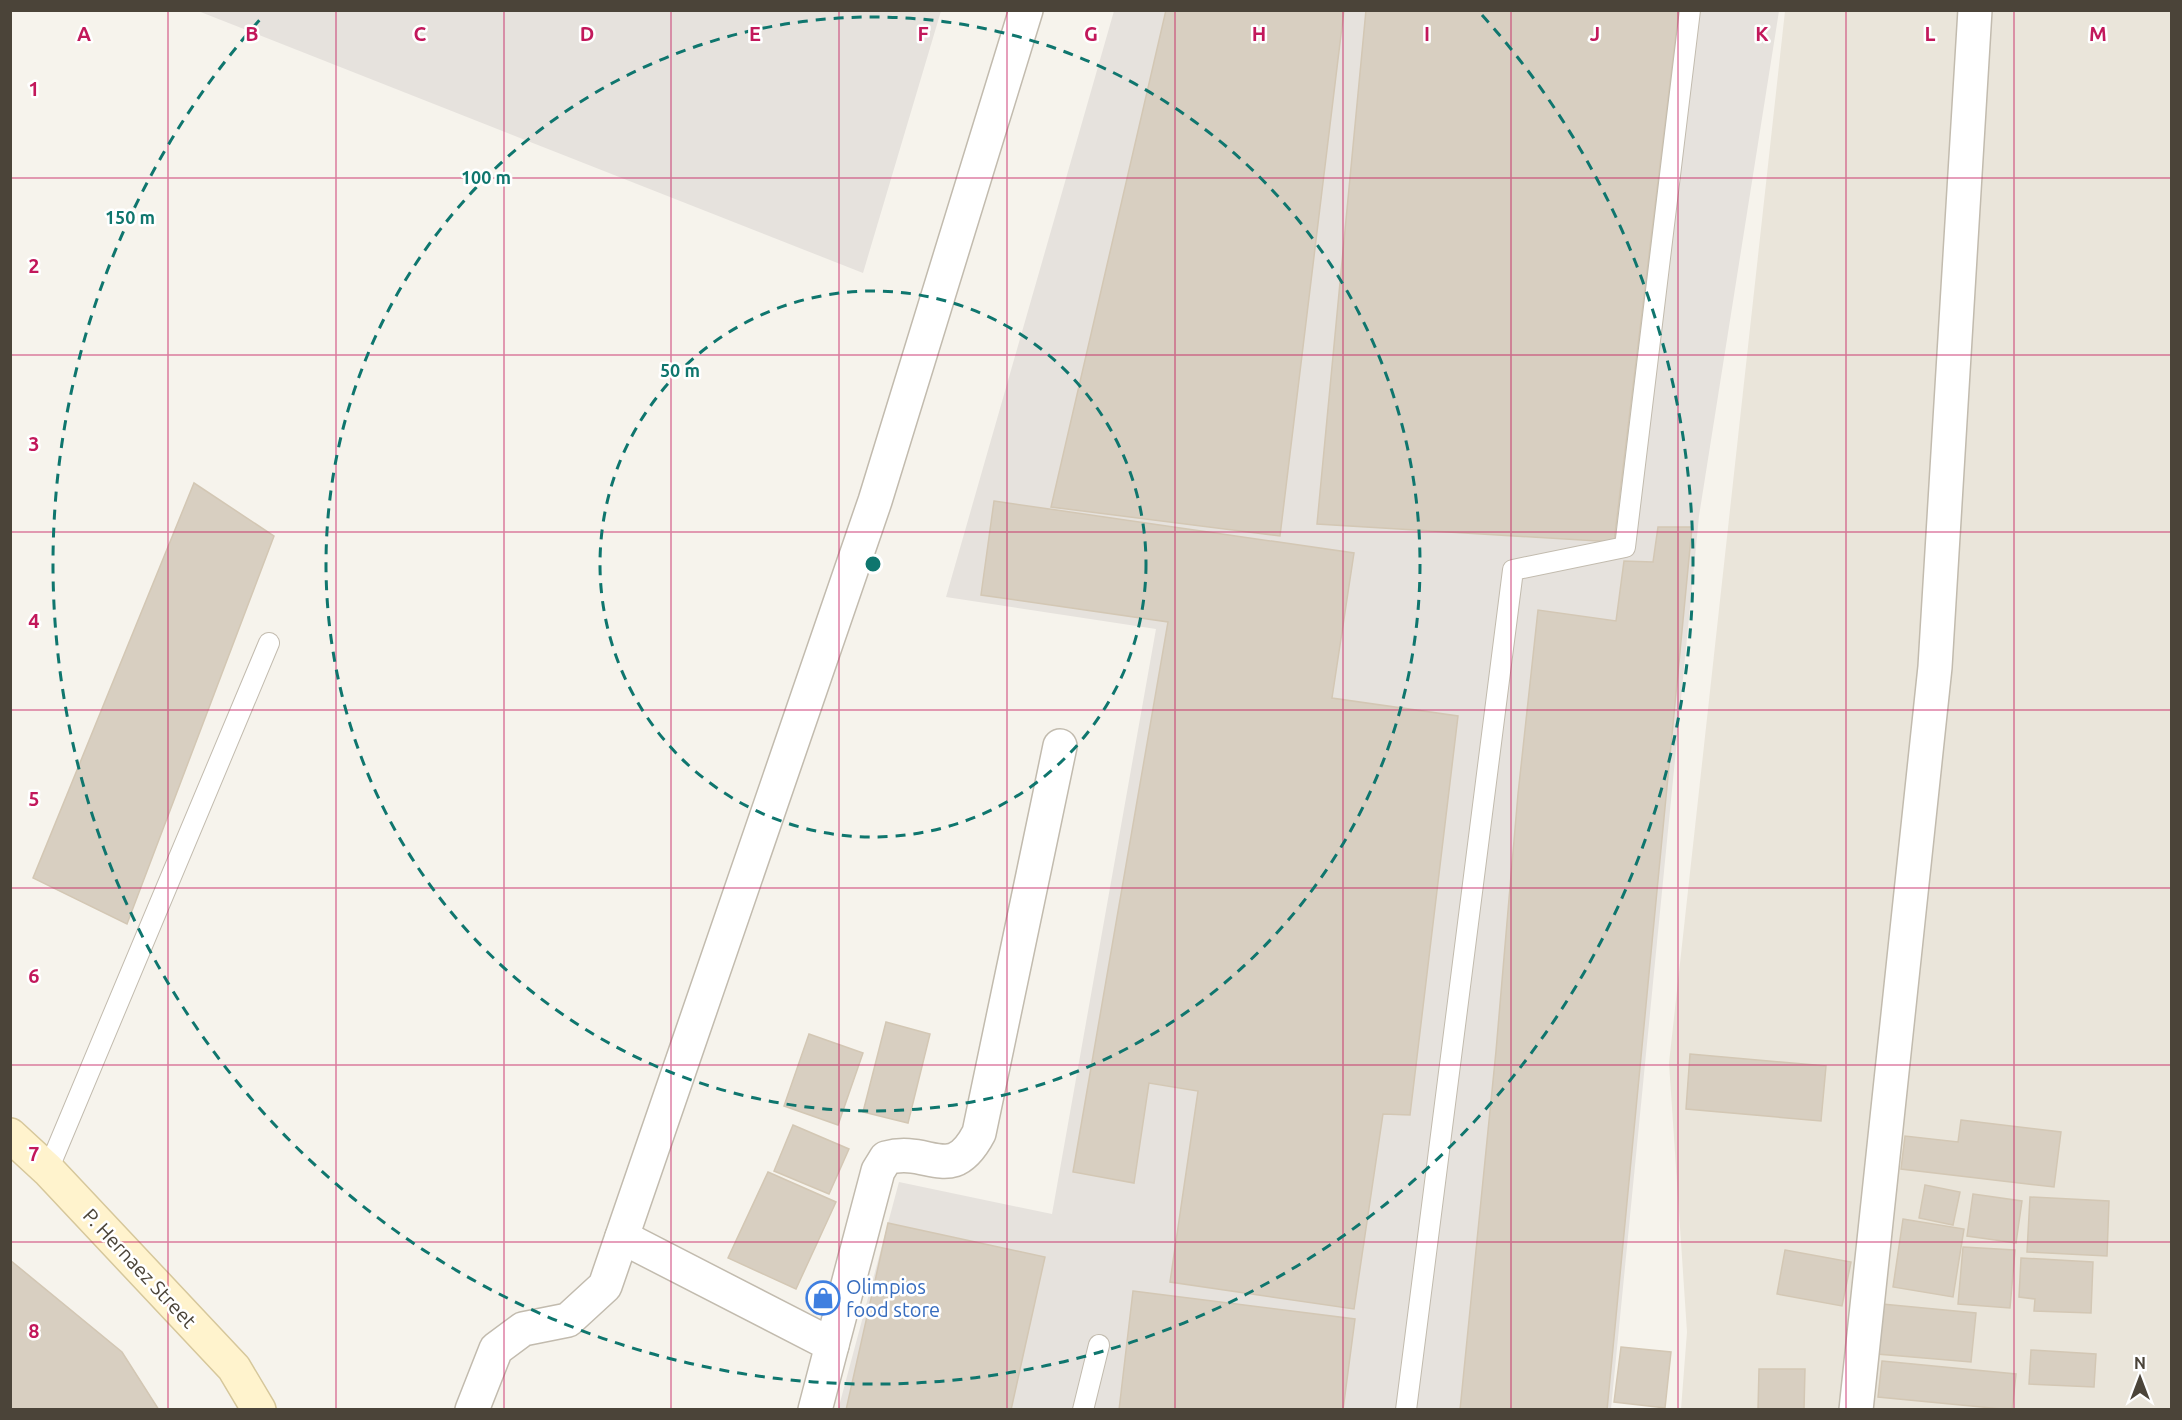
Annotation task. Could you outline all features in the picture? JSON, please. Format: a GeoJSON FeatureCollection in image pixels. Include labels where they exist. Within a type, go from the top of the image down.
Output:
{"type":"FeatureCollection","features":[{"type":"Feature","properties":{"kind":"main road","name":"P. Hernaez Street"},"geometry":{"type":"LineString","coordinates":[[10,1135],[48,1170],[234,1368],[254,1406]]}},
{"type":"Feature","properties":{"kind":"street"},"geometry":{"type":"LineString","coordinates":[[472,1410],[496,1349],[523,1329],[568,1320],[605,1286],[875,501],[1026,10]]}},
{"type":"Feature","properties":{"kind":"street"},"geometry":{"type":"LineString","coordinates":[[1856,1410],[1935,667],[1975,10]]}},
{"type":"Feature","properties":{"kind":"street"},"geometry":{"type":"LineString","coordinates":[[815,1410],[878,1171],[886,1158],[902,1154],[930,1160],[957,1161],[969,1152],[979,1133],[1060,746]]}},
{"type":"Feature","properties":{"kind":"street"},"geometry":{"type":"LineString","coordinates":[[622,1237],[832,1345]]}},
{"type":"Feature","properties":{"kind":"lane"},"geometry":{"type":"LineString","coordinates":[[1406,1410],[1513,570],[1625,547],[1690,10]]}},
{"type":"Feature","properties":{"kind":"lane"},"geometry":{"type":"LineString","coordinates":[[48,1170],[269,644]]}},
{"type":"Feature","properties":{"kind":"lane"},"geometry":{"type":"LineString","coordinates":[[1083,1410],[1099,1345]]}},
{"type":"Feature","properties":{"kind":"shaded area"},"geometry":{"type":"Polygon","coordinates":[[[198,11],[941,11],[863,273],[198,11]]]}},
{"type":"Feature","properties":{"kind":"shaded area"},"geometry":{"type":"Polygon","coordinates":[[[1114,11],[1779,11],[1699,516],[1611,1409],[838,1410],[899,1182],[1052,1214],[1156,629],[946,597],[1114,11]]]}},
{"type":"Feature","properties":{"kind":"shaded area"},"geometry":{"type":"Polygon","coordinates":[[[1785,11],[2171,11],[2171,1409],[1681,1409],[1687,1332],[1669,1063],[1785,11]]]}},
{"type":"Feature","properties":{"kind":"building"},"geometry":{"type":"Polygon","coordinates":[[[1166,10],[1344,10],[1280,536],[1051,507],[1166,10]]]}},
{"type":"Feature","properties":{"kind":"building"},"geometry":{"type":"Polygon","coordinates":[[[1366,10],[1679,10],[1614,542],[1317,524],[1366,10]]]}},
{"type":"Feature","properties":{"kind":"building"},"geometry":{"type":"Polygon","coordinates":[[[194,483],[274,536],[127,924],[33,878],[194,483]]]}},
{"type":"Feature","properties":{"kind":"building"},"geometry":{"type":"Polygon","coordinates":[[[994,501],[1354,553],[1332,698],[1458,716],[1410,1115],[1383,1114],[1354,1309],[1170,1282],[1198,1091],[1149,1083],[1134,1183],[1073,1172],[1168,622],[981,595],[994,501]]]}},
{"type":"Feature","properties":{"kind":"building"},"geometry":{"type":"Polygon","coordinates":[[[1658,527],[1692,527],[1607,1410],[1460,1410],[1496,1051],[1518,794],[1538,610],[1616,621],[1624,561],[1653,562],[1658,527]]]}},
{"type":"Feature","properties":{"kind":"building"},"geometry":{"type":"Polygon","coordinates":[[[886,1022],[930,1034],[908,1123],[863,1112],[886,1022]]]}},
{"type":"Feature","properties":{"kind":"building"},"geometry":{"type":"Polygon","coordinates":[[[809,1034],[863,1053],[838,1125],[784,1106],[809,1034]]]}},
{"type":"Feature","properties":{"kind":"building"},"geometry":{"type":"Polygon","coordinates":[[[1690,1054],[1826,1066],[1821,1121],[1686,1109],[1690,1054]]]}},
{"type":"Feature","properties":{"kind":"building"},"geometry":{"type":"Polygon","coordinates":[[[1961,1120],[2061,1132],[2054,1187],[1901,1169],[1905,1136],[1958,1142],[1961,1120]]]}},
{"type":"Feature","properties":{"kind":"building"},"geometry":{"type":"Polygon","coordinates":[[[793,1125],[849,1149],[829,1194],[774,1171],[793,1125]]]}},
{"type":"Feature","properties":{"kind":"building"},"geometry":{"type":"Polygon","coordinates":[[[768,1172],[836,1202],[796,1289],[728,1258],[768,1172]]]}},
{"type":"Feature","properties":{"kind":"building"},"geometry":{"type":"Polygon","coordinates":[[[1925,1185],[1960,1192],[1953,1225],[1919,1218],[1925,1185]]]}},
{"type":"Feature","properties":{"kind":"building"},"geometry":{"type":"Polygon","coordinates":[[[1973,1194],[2022,1201],[2016,1243],[1967,1236],[1973,1194]]]}},
{"type":"Feature","properties":{"kind":"building"},"geometry":{"type":"Polygon","coordinates":[[[2030,1197],[2109,1201],[2107,1256],[2027,1252],[2030,1197]]]}},
{"type":"Feature","properties":{"kind":"building"},"geometry":{"type":"Polygon","coordinates":[[[1903,1219],[1964,1229],[1953,1297],[1893,1287],[1903,1219]]]}},
{"type":"Feature","properties":{"kind":"building"},"geometry":{"type":"Polygon","coordinates":[[[888,1223],[1045,1257],[1011,1410],[846,1410],[888,1223]]]}},
{"type":"Feature","properties":{"kind":"building"},"geometry":{"type":"Polygon","coordinates":[[[1963,1247],[2015,1250],[2010,1308],[1958,1304],[1963,1247]]]}},
{"type":"Feature","properties":{"kind":"building"},"geometry":{"type":"Polygon","coordinates":[[[1785,1250],[1851,1262],[1842,1306],[1777,1294],[1785,1250]]]}},
{"type":"Feature","properties":{"kind":"building"},"geometry":{"type":"Polygon","coordinates":[[[2021,1258],[2093,1262],[2091,1313],[2034,1311],[2035,1299],[2019,1297],[2021,1258]]]}},
{"type":"Feature","properties":{"kind":"building"},"geometry":{"type":"Polygon","coordinates":[[[10,1260],[122,1352],[159,1410],[10,1410],[10,1260]]]}},
{"type":"Feature","properties":{"kind":"building"},"geometry":{"type":"Polygon","coordinates":[[[1133,1291],[1355,1319],[1343,1410],[1119,1410],[1133,1291]]]}},
{"type":"Feature","properties":{"kind":"building"},"geometry":{"type":"Polygon","coordinates":[[[1882,1304],[1976,1313],[1971,1362],[1877,1354],[1882,1304]]]}},
{"type":"Feature","properties":{"kind":"building"},"geometry":{"type":"Polygon","coordinates":[[[1621,1347],[1671,1352],[1665,1408],[1614,1402],[1621,1347]]]}},
{"type":"Feature","properties":{"kind":"building"},"geometry":{"type":"Polygon","coordinates":[[[2031,1350],[2096,1354],[2094,1387],[2029,1384],[2031,1350]]]}},
{"type":"Feature","properties":{"kind":"building"},"geometry":{"type":"Polygon","coordinates":[[[1882,1361],[2016,1374],[2012,1410],[1878,1397],[1882,1361]]]}},
{"type":"Feature","properties":{"kind":"building"},"geometry":{"type":"Polygon","coordinates":[[[1759,1369],[1805,1369],[1804,1410],[1758,1410],[1759,1369]]]}},
{"type":"Feature","properties":{"kind":"place","name":"Olimpios food store"},"geometry":{"type":"Point","coordinates":[823,1298]}}]}
